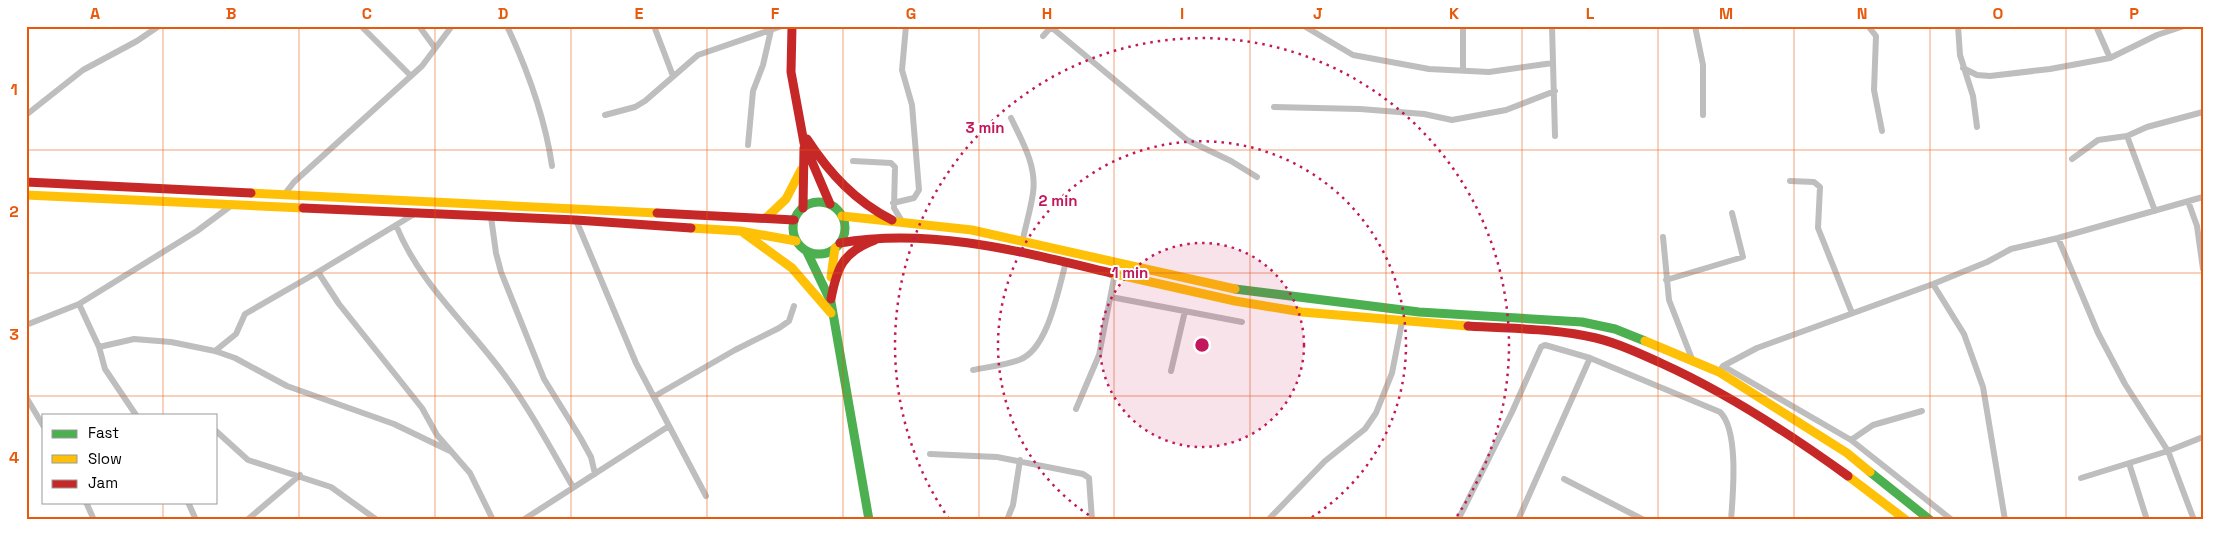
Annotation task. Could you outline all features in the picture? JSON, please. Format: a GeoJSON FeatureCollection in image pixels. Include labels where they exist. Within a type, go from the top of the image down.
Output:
{"type":"FeatureCollection","features":[{"type":"Feature","properties":{"kind":"main road"},"geometry":{"type":"LineString","coordinates":[[792,26],[791,72],[804,143],[803,208]]}},
{"type":"Feature","properties":{"kind":"main road"},"geometry":{"type":"LineString","coordinates":[[802,132],[824,165],[848,192],[862,204],[900,222]]}},
{"type":"Feature","properties":{"kind":"main road"},"geometry":{"type":"LineString","coordinates":[[804,143],[830,204],[842,216],[845,227],[838,246],[830,298]]}},
{"type":"Feature","properties":{"kind":"main road"},"geometry":{"type":"LineString","coordinates":[[766,218],[786,199],[803,167]]}},
{"type":"Feature","properties":{"kind":"main road"},"geometry":{"type":"LineString","coordinates":[[26,182],[794,220]]}},
{"type":"Feature","properties":{"kind":"main road"},"geometry":{"type":"LineString","coordinates":[[26,195],[576,220],[740,230],[796,241]]}},
{"type":"Feature","properties":{"kind":"main road"},"geometry":{"type":"LineString","coordinates":[[830,204],[818,202],[803,208],[794,220],[793,233],[796,241],[807,252],[830,298],[869,520]]}},
{"type":"Feature","properties":{"kind":"main road"},"geometry":{"type":"LineString","coordinates":[[842,216],[972,230],[1023,239],[1251,292],[1419,312],[1589,324],[1629,333],[1721,369],[1847,453],[1930,520]]}},
{"type":"Feature","properties":{"kind":"main road"},"geometry":{"type":"LineString","coordinates":[[740,230],[780,255],[794,268],[833,316]]}},
{"type":"Feature","properties":{"kind":"main road"},"geometry":{"type":"LineString","coordinates":[[830,298],[837,272],[846,256],[856,248],[887,237]]}},
{"type":"Feature","properties":{"kind":"main road"},"geometry":{"type":"LineString","coordinates":[[807,252],[819,254],[861,238],[932,239],[987,246],[1248,303],[1301,312],[1402,322],[1554,332],[1612,343],[1698,381],[1761,417],[1825,458],[1906,520]]}},
{"type":"Feature","properties":{"kind":"street"},"geometry":{"type":"LineString","coordinates":[[26,115],[83,70],[138,41],[159,26]]}},
{"type":"Feature","properties":{"kind":"street"},"geometry":{"type":"LineString","coordinates":[[361,26],[411,76]]}},
{"type":"Feature","properties":{"kind":"street"},"geometry":{"type":"LineString","coordinates":[[419,26],[435,48]]}},
{"type":"Feature","properties":{"kind":"street"},"geometry":{"type":"LineString","coordinates":[[284,195],[294,182],[422,66],[452,26]]}},
{"type":"Feature","properties":{"kind":"street"},"geometry":{"type":"LineString","coordinates":[[508,26],[534,89],[547,135],[552,166]]}},
{"type":"Feature","properties":{"kind":"street"},"geometry":{"type":"LineString","coordinates":[[654,26],[673,76]]}},
{"type":"Feature","properties":{"kind":"street"},"geometry":{"type":"LineString","coordinates":[[605,115],[635,107],[645,102],[698,54],[749,39],[782,26]]}},
{"type":"Feature","properties":{"kind":"street"},"geometry":{"type":"LineString","coordinates":[[893,204],[914,198],[919,190],[912,104],[902,70],[906,26]]}},
{"type":"Feature","properties":{"kind":"street"},"geometry":{"type":"LineString","coordinates":[[1043,36],[1051,26],[1187,140],[1257,176]]}},
{"type":"Feature","properties":{"kind":"street"},"geometry":{"type":"LineString","coordinates":[[1304,26],[1353,55],[1429,69],[1490,72],[1553,63]]}},
{"type":"Feature","properties":{"kind":"street"},"geometry":{"type":"LineString","coordinates":[[1462,70],[1463,26]]}},
{"type":"Feature","properties":{"kind":"street"},"geometry":{"type":"LineString","coordinates":[[1552,26],[1555,136]]}},
{"type":"Feature","properties":{"kind":"street"},"geometry":{"type":"LineString","coordinates":[[1695,26],[1703,65],[1703,115]]}},
{"type":"Feature","properties":{"kind":"street"},"geometry":{"type":"LineString","coordinates":[[1868,26],[1876,36],[1874,90],[1882,131]]}},
{"type":"Feature","properties":{"kind":"street"},"geometry":{"type":"LineString","coordinates":[[1958,26],[1960,55],[1973,96],[1977,128]]}},
{"type":"Feature","properties":{"kind":"street"},"geometry":{"type":"LineString","coordinates":[[2096,26],[2110,58]]}},
{"type":"Feature","properties":{"kind":"street"},"geometry":{"type":"LineString","coordinates":[[1963,68],[1977,75],[1990,76],[2050,69],[2110,58],[2157,35],[2184,26]]}},
{"type":"Feature","properties":{"kind":"street"},"geometry":{"type":"LineString","coordinates":[[748,145],[753,91],[763,65],[771,30]]}},
{"type":"Feature","properties":{"kind":"street"},"geometry":{"type":"LineString","coordinates":[[1274,108],[1360,108],[1424,114],[1452,120],[1506,110],[1554,91]]}},
{"type":"Feature","properties":{"kind":"street"},"geometry":{"type":"LineString","coordinates":[[2072,159],[2098,140],[2127,136],[2147,126],[2203,112]]}},
{"type":"Feature","properties":{"kind":"street"},"geometry":{"type":"LineString","coordinates":[[1011,118],[1026,149],[1034,177],[1034,192],[1023,239]]}},
{"type":"Feature","properties":{"kind":"street"},"geometry":{"type":"LineString","coordinates":[[2127,136],[2155,211]]}},
{"type":"Feature","properties":{"kind":"street"},"geometry":{"type":"LineString","coordinates":[[853,161],[890,164],[895,167],[893,204],[900,222]]}},
{"type":"Feature","properties":{"kind":"street"},"geometry":{"type":"LineString","coordinates":[[1790,181],[1814,182],[1820,187],[1818,228],[1852,313]]}},
{"type":"Feature","properties":{"kind":"street"},"geometry":{"type":"LineString","coordinates":[[1721,369],[1756,348],[1933,284],[2012,249],[2203,197]]}},
{"type":"Feature","properties":{"kind":"street"},"geometry":{"type":"LineString","coordinates":[[2188,201],[2196,226],[2203,269]]}},
{"type":"Feature","properties":{"kind":"street"},"geometry":{"type":"LineString","coordinates":[[26,325],[78,304],[197,231],[233,204]]}},
{"type":"Feature","properties":{"kind":"street"},"geometry":{"type":"LineString","coordinates":[[215,351],[236,334],[245,314],[416,213]]}},
{"type":"Feature","properties":{"kind":"street"},"geometry":{"type":"LineString","coordinates":[[1666,280],[1744,257],[1732,214]]}},
{"type":"Feature","properties":{"kind":"street"},"geometry":{"type":"LineString","coordinates":[[491,217],[496,253],[501,272],[540,370],[592,457],[595,474]]}},
{"type":"Feature","properties":{"kind":"street"},"geometry":{"type":"LineString","coordinates":[[576,220],[636,363],[706,496]]}},
{"type":"Feature","properties":{"kind":"street"},"geometry":{"type":"LineString","coordinates":[[396,225],[414,260],[434,289],[503,373],[540,429],[573,487]]}},
{"type":"Feature","properties":{"kind":"street"},"geometry":{"type":"LineString","coordinates":[[1663,237],[1669,300],[1692,359]]}},
{"type":"Feature","properties":{"kind":"street"},"geometry":{"type":"LineString","coordinates":[[2058,238],[2098,333],[2125,384],[2168,451],[2194,520]]}},
{"type":"Feature","properties":{"kind":"street"},"geometry":{"type":"LineString","coordinates":[[973,370],[1021,360],[1037,347],[1046,332],[1066,262]]}},
{"type":"Feature","properties":{"kind":"street"},"geometry":{"type":"LineString","coordinates":[[318,272],[339,304],[422,408],[437,434],[470,473],[493,520]]}},
{"type":"Feature","properties":{"kind":"street"},"geometry":{"type":"LineString","coordinates":[[1076,409],[1100,355],[1116,273]]}},
{"type":"Feature","properties":{"kind":"street"},"geometry":{"type":"LineString","coordinates":[[1933,284],[1964,334],[1983,387],[2005,520]]}},
{"type":"Feature","properties":{"kind":"street"},"geometry":{"type":"LineString","coordinates":[[1110,297],[1242,322]]}},
{"type":"Feature","properties":{"kind":"street"},"geometry":{"type":"LineString","coordinates":[[78,304],[99,347],[105,369],[135,414]]}},
{"type":"Feature","properties":{"kind":"street"},"geometry":{"type":"LineString","coordinates":[[655,396],[735,350],[779,328],[789,321],[794,306]]}},
{"type":"Feature","properties":{"kind":"street"},"geometry":{"type":"LineString","coordinates":[[1171,371],[1185,311]]}},
{"type":"Feature","properties":{"kind":"street"},"geometry":{"type":"LineString","coordinates":[[1268,520],[1325,461],[1365,429],[1376,413],[1392,373],[1402,322]]}},
{"type":"Feature","properties":{"kind":"street"},"geometry":{"type":"LineString","coordinates":[[99,347],[134,339],[171,342],[215,351],[235,358],[286,386],[394,424],[451,452]]}},
{"type":"Feature","properties":{"kind":"street"},"geometry":{"type":"LineString","coordinates":[[1458,520],[1512,412],[1541,347],[1545,345],[1590,358],[1720,412],[1724,417],[1730,436],[1734,474],[1731,520]]}},
{"type":"Feature","properties":{"kind":"street"},"geometry":{"type":"LineString","coordinates":[[1518,520],[1590,358]]}},
{"type":"Feature","properties":{"kind":"street"},"geometry":{"type":"LineString","coordinates":[[1721,369],[1851,440],[1952,520]]}},
{"type":"Feature","properties":{"kind":"street"},"geometry":{"type":"LineString","coordinates":[[26,397],[42,424]]}},
{"type":"Feature","properties":{"kind":"street"},"geometry":{"type":"LineString","coordinates":[[1851,440],[1873,426],[1922,411]]}},
{"type":"Feature","properties":{"kind":"street"},"geometry":{"type":"LineString","coordinates":[[523,520],[669,426]]}},
{"type":"Feature","properties":{"kind":"street"},"geometry":{"type":"LineString","coordinates":[[218,433],[248,460],[260,466],[300,476],[330,487],[377,520]]}},
{"type":"Feature","properties":{"kind":"street"},"geometry":{"type":"LineString","coordinates":[[2081,478],[2168,451],[2203,437]]}},
{"type":"Feature","properties":{"kind":"street"},"geometry":{"type":"LineString","coordinates":[[930,454],[969,454],[1020,460],[1071,470],[1089,478],[1092,520]]}},
{"type":"Feature","properties":{"kind":"street"},"geometry":{"type":"LineString","coordinates":[[1007,520],[1013,505],[1020,460]]}},
{"type":"Feature","properties":{"kind":"street"},"geometry":{"type":"LineString","coordinates":[[2129,463],[2148,520]]}},
{"type":"Feature","properties":{"kind":"street"},"geometry":{"type":"LineString","coordinates":[[247,520],[300,476]]}},
{"type":"Feature","properties":{"kind":"street"},"geometry":{"type":"LineString","coordinates":[[1564,479],[1644,520]]}},
{"type":"Feature","properties":{"kind":"street"},"geometry":{"type":"LineString","coordinates":[[87,504],[94,520]]}},
{"type":"Feature","properties":{"kind":"street"},"geometry":{"type":"LineString","coordinates":[[189,504],[196,520]]}},
{"type":"Feature","properties":{"kind":"traffic: fast"},"geometry":{"type":"LineString","coordinates":[[814,202],[824,202],[833,206],[841,214],[845,228],[841,242],[833,250],[824,254],[814,254],[805,250],[797,242],[793,233],[793,223],[797,214],[805,206],[814,202]]}},
{"type":"Feature","properties":{"kind":"traffic: fast"},"geometry":{"type":"LineString","coordinates":[[807,252],[831,302],[869,520]]}},
{"type":"Feature","properties":{"kind":"traffic: fast"},"geometry":{"type":"LineString","coordinates":[[1235,289],[1419,312],[1582,322],[1615,329],[1645,341]]}},
{"type":"Feature","properties":{"kind":"traffic: fast"},"geometry":{"type":"LineString","coordinates":[[1870,472],[1930,520]]}},
{"type":"Feature","properties":{"kind":"traffic: slow"},"geometry":{"type":"LineString","coordinates":[[766,218],[786,199],[801,170]]}},
{"type":"Feature","properties":{"kind":"traffic: slow"},"geometry":{"type":"LineString","coordinates":[[251,193],[657,213]]}},
{"type":"Feature","properties":{"kind":"traffic: slow"},"geometry":{"type":"LineString","coordinates":[[26,195],[303,208]]}},
{"type":"Feature","properties":{"kind":"traffic: slow"},"geometry":{"type":"LineString","coordinates":[[842,216],[972,230],[1235,289]]}},
{"type":"Feature","properties":{"kind":"traffic: slow"},"geometry":{"type":"LineString","coordinates":[[691,228],[740,231],[796,241]]}},
{"type":"Feature","properties":{"kind":"traffic: slow"},"geometry":{"type":"LineString","coordinates":[[744,233],[792,268],[831,313]]}},
{"type":"Feature","properties":{"kind":"traffic: slow"},"geometry":{"type":"LineString","coordinates":[[831,277],[835,248]]}},
{"type":"Feature","properties":{"kind":"traffic: slow"},"geometry":{"type":"LineString","coordinates":[[1111,273],[1235,301],[1302,312],[1468,326]]}},
{"type":"Feature","properties":{"kind":"traffic: slow"},"geometry":{"type":"LineString","coordinates":[[1645,341],[1719,372],[1847,453],[1870,472]]}},
{"type":"Feature","properties":{"kind":"traffic: slow"},"geometry":{"type":"LineString","coordinates":[[1848,476],[1906,520]]}},
{"type":"Feature","properties":{"kind":"traffic: jam"},"geometry":{"type":"LineString","coordinates":[[792,26],[791,72],[804,143],[830,204]]}},
{"type":"Feature","properties":{"kind":"traffic: jam"},"geometry":{"type":"LineString","coordinates":[[807,139],[844,186],[866,204],[892,220]]}},
{"type":"Feature","properties":{"kind":"traffic: jam"},"geometry":{"type":"LineString","coordinates":[[803,208],[804,148]]}},
{"type":"Feature","properties":{"kind":"traffic: jam"},"geometry":{"type":"LineString","coordinates":[[26,182],[251,193]]}},
{"type":"Feature","properties":{"kind":"traffic: jam"},"geometry":{"type":"LineString","coordinates":[[303,208],[576,220],[691,228]]}},
{"type":"Feature","properties":{"kind":"traffic: jam"},"geometry":{"type":"LineString","coordinates":[[657,213],[794,220]]}},
{"type":"Feature","properties":{"kind":"traffic: jam"},"geometry":{"type":"LineString","coordinates":[[840,243],[908,238],[943,240],[1011,250],[1111,273]]}},
{"type":"Feature","properties":{"kind":"traffic: jam"},"geometry":{"type":"LineString","coordinates":[[831,299],[836,278],[843,262],[855,250],[875,240]]}},
{"type":"Feature","properties":{"kind":"traffic: jam"},"geometry":{"type":"LineString","coordinates":[[1468,326],[1564,332],[1596,338],[1630,349],[1712,388],[1781,430],[1848,476]]}}]}
